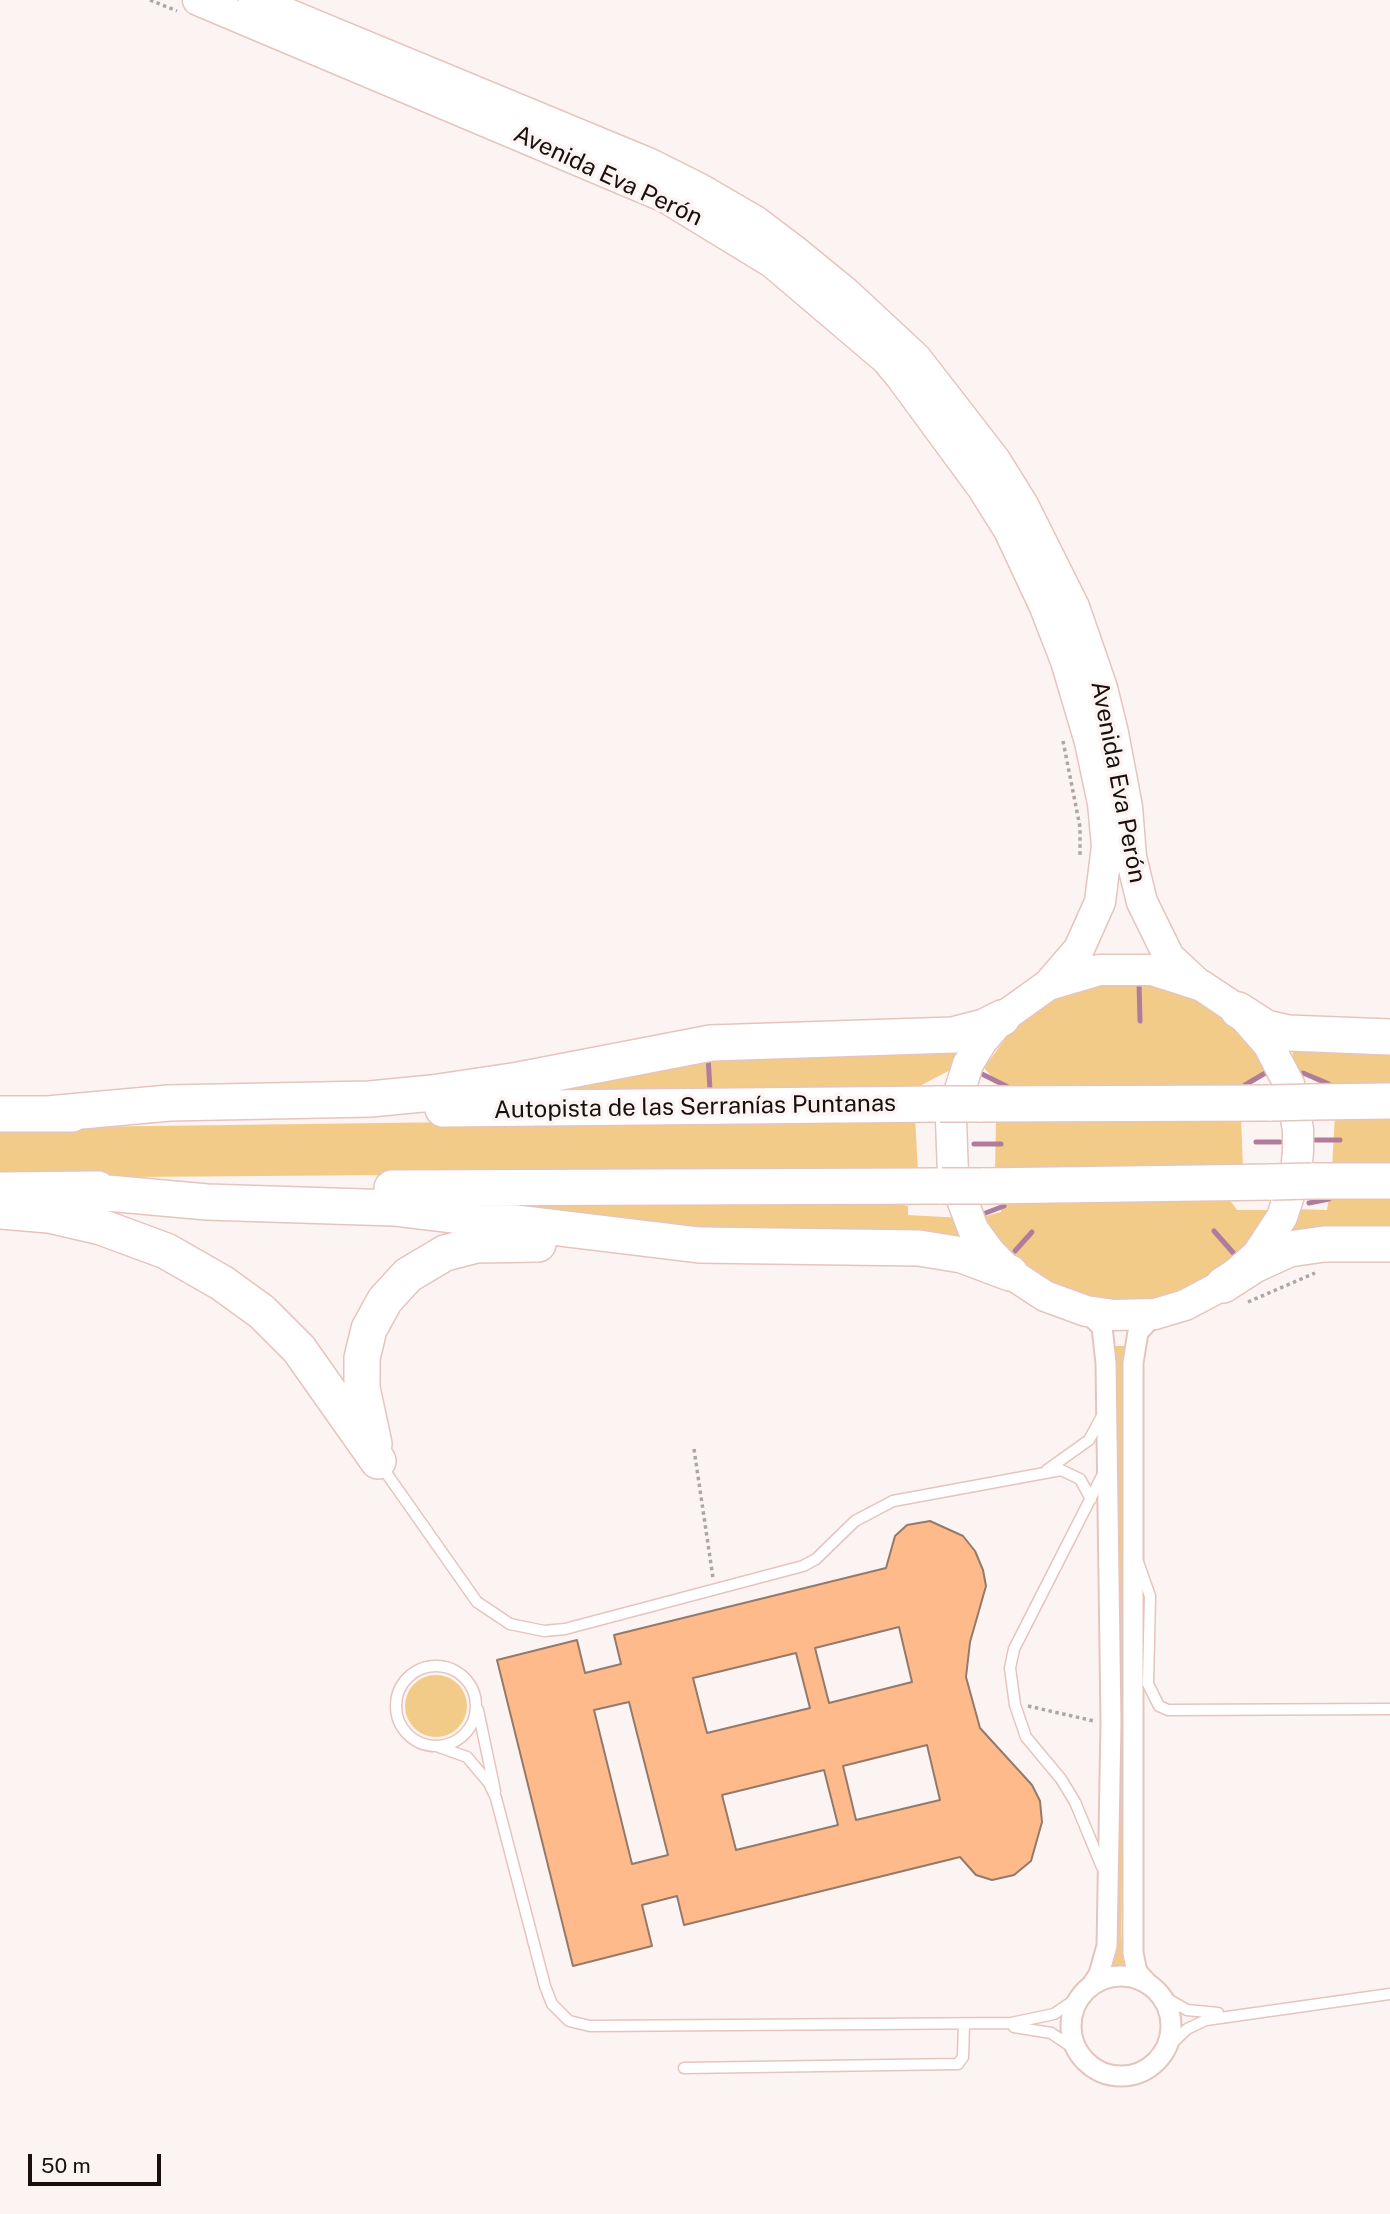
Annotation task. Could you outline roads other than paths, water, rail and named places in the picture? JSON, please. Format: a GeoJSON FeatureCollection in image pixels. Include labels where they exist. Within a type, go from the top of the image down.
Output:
{"type":"FeatureCollection","features":[{"type":"Feature","properties":{"kind":"highway"},"geometry":{"type":"LineString","coordinates":[[1238,1010],[1266,1028],[1288,1034],[1390,1037]]}},
{"type":"Feature","properties":{"kind":"highway"},"geometry":{"type":"LineString","coordinates":[[48,1114],[169,1103],[369,1099],[432,1093],[519,1080],[711,1043],[937,1037],[970,1032],[1002,1018]]}},
{"type":"Feature","properties":{"kind":"highway","name":"Autopista de las Serranías Puntanas"},"geometry":{"type":"LineString","coordinates":[[0,1114],[1390,1101]]}},
{"type":"Feature","properties":{"kind":"highway"},"geometry":{"type":"LineString","coordinates":[[0,1190],[982,1186],[1390,1181]]}},
{"type":"Feature","properties":{"kind":"highway"},"geometry":{"type":"LineString","coordinates":[[74,1189],[206,1202],[407,1210],[654,1242]]}},
{"type":"Feature","properties":{"kind":"highway"},"geometry":{"type":"LineString","coordinates":[[0,1211],[49,1215],[122,1234],[166,1251],[222,1283],[262,1312],[299,1349],[378,1461]]}},
{"type":"Feature","properties":{"kind":"highway"},"geometry":{"type":"LineString","coordinates":[[378,1461],[366,1415],[362,1358],[376,1315],[408,1275],[445,1253],[476,1245],[654,1242],[919,1248],[962,1255],[1010,1273]]}},
{"type":"Feature","properties":{"kind":"highway"},"geometry":{"type":"LineString","coordinates":[[1232,1295],[1264,1260],[1298,1247],[1337,1243],[1390,1244]]}},
{"type":"Feature","properties":{"kind":"main road","name":"Avenida Eva Perón"},"geometry":{"type":"LineString","coordinates":[[254,0],[648,163],[700,189],[755,221],[796,251],[916,358],[995,460],[1057,570],[1074,607],[1105,699],[1123,780],[1131,857],[1142,902],[1169,957],[1182,972],[1202,986]]}},
{"type":"Feature","properties":{"kind":"main road","name":"Avenida Eva Perón"},"geometry":{"type":"LineString","coordinates":[[193,8],[665,197],[773,263],[886,359],[982,487],[1009,530],[1045,607],[1066,661],[1090,742],[1103,803],[1107,846],[1100,902],[1087,934],[1066,967],[1048,985]]}},
{"type":"Feature","properties":{"kind":"main road"},"geometry":{"type":"LineString","coordinates":[[1099,970],[1152,970],[1202,986],[1238,1010],[1268,1044],[1289,1084],[1298,1129],[1298,1151],[1296,1174],[1282,1217],[1232,1295],[1155,1314],[1114,1315],[1086,1311],[1045,1296],[1010,1273],[974,1229],[953,1175],[951,1119],[968,1064],[982,1041],[1002,1018],[1048,985],[1099,970]]}},
{"type":"Feature","properties":{"kind":"street"},"geometry":{"type":"LineString","coordinates":[[1086,1311],[1102,1327],[1106,1363],[1111,1723],[1109,1892],[1105,1956],[1072,2017],[1073,2040],[1078,2051],[1093,2068],[1115,2076],[1137,2073],[1157,2061],[1163,2052],[1171,2022],[1154,1989],[1137,1972],[1133,1952],[1132,1550],[1135,1343],[1143,1324],[1155,1314]]}},
{"type":"Feature","properties":{"kind":"street"},"geometry":{"type":"LineString","coordinates":[[1087,1990],[1120,1976],[1154,1989]]}},
{"type":"Feature","properties":{"kind":"lane"},"geometry":{"type":"LineString","coordinates":[[1047,1470],[1089,1440],[1105,1410]]}},
{"type":"Feature","properties":{"kind":"lane"},"geometry":{"type":"LineString","coordinates":[[378,1461],[468,1592],[485,1609],[510,1624],[532,1630],[554,1631],[810,1563],[855,1521],[879,1506],[1047,1470],[1075,1474],[1084,1484],[1091,1499]]}},
{"type":"Feature","properties":{"kind":"lane"},"geometry":{"type":"LineString","coordinates":[[1107,1467],[1014,1649],[1010,1668],[1015,1705],[1026,1737],[1061,1779],[1075,1802],[1095,1845],[1109,1892]]}},
{"type":"Feature","properties":{"kind":"lane"},"geometry":{"type":"LineString","coordinates":[[1132,1550],[1150,1596],[1148,1684],[1159,1706],[1168,1710],[1390,1709]]}},
{"type":"Feature","properties":{"kind":"lane"},"geometry":{"type":"LineString","coordinates":[[496,1798],[484,1773],[473,1762],[454,1751],[415,1741],[399,1723],[396,1699],[408,1676],[419,1669],[446,1667],[468,1680],[491,1758],[496,1798],[545,1986],[557,2011],[569,2021],[590,2026],[985,2024],[1046,2017],[1087,1990]]}},
{"type":"Feature","properties":{"kind":"lane"},"geometry":{"type":"LineString","coordinates":[[439,1747],[462,1738],[475,1717],[477,1704]]}},
{"type":"Feature","properties":{"kind":"lane"},"geometry":{"type":"LineString","coordinates":[[1154,1989],[1187,2010],[1243,2013]]}},
{"type":"Feature","properties":{"kind":"lane"},"geometry":{"type":"LineString","coordinates":[[1163,2052],[1194,2025],[1243,2013],[1390,1994]]}},
{"type":"Feature","properties":{"kind":"lane"},"geometry":{"type":"LineString","coordinates":[[684,2068],[958,2064],[963,2057],[964,2024]]}},
{"type":"Feature","properties":{"kind":"lane"},"geometry":{"type":"LineString","coordinates":[[985,2024],[1051,2033],[1078,2051]]}},
{"type":"Feature","properties":{"kind":"waterway"},"geometry":{"type":"LineString","coordinates":[[1139,982],[1140,1021]]}},
{"type":"Feature","properties":{"kind":"waterway"},"geometry":{"type":"LineString","coordinates":[[708,1056],[710,1090]]}},
{"type":"Feature","properties":{"kind":"waterway"},"geometry":{"type":"LineString","coordinates":[[1245,1085],[1267,1072]]}},
{"type":"Feature","properties":{"kind":"waterway"},"geometry":{"type":"LineString","coordinates":[[1303,1073],[1329,1084]]}},
{"type":"Feature","properties":{"kind":"waterway"},"geometry":{"type":"LineString","coordinates":[[982,1074],[1008,1087]]}},
{"type":"Feature","properties":{"kind":"waterway"},"geometry":{"type":"LineString","coordinates":[[1312,1140],[1340,1140]]}},
{"type":"Feature","properties":{"kind":"waterway"},"geometry":{"type":"LineString","coordinates":[[1256,1142],[1280,1142]]}},
{"type":"Feature","properties":{"kind":"waterway"},"geometry":{"type":"LineString","coordinates":[[974,1144],[1001,1144]]}},
{"type":"Feature","properties":{"kind":"waterway"},"geometry":{"type":"LineString","coordinates":[[1309,1203],[1329,1199]]}},
{"type":"Feature","properties":{"kind":"waterway"},"geometry":{"type":"LineString","coordinates":[[983,1214],[1004,1206]]}},
{"type":"Feature","properties":{"kind":"waterway"},"geometry":{"type":"LineString","coordinates":[[1214,1231],[1236,1256]]}},
{"type":"Feature","properties":{"kind":"waterway"},"geometry":{"type":"LineString","coordinates":[[1015,1251],[1032,1232]]}}]}
